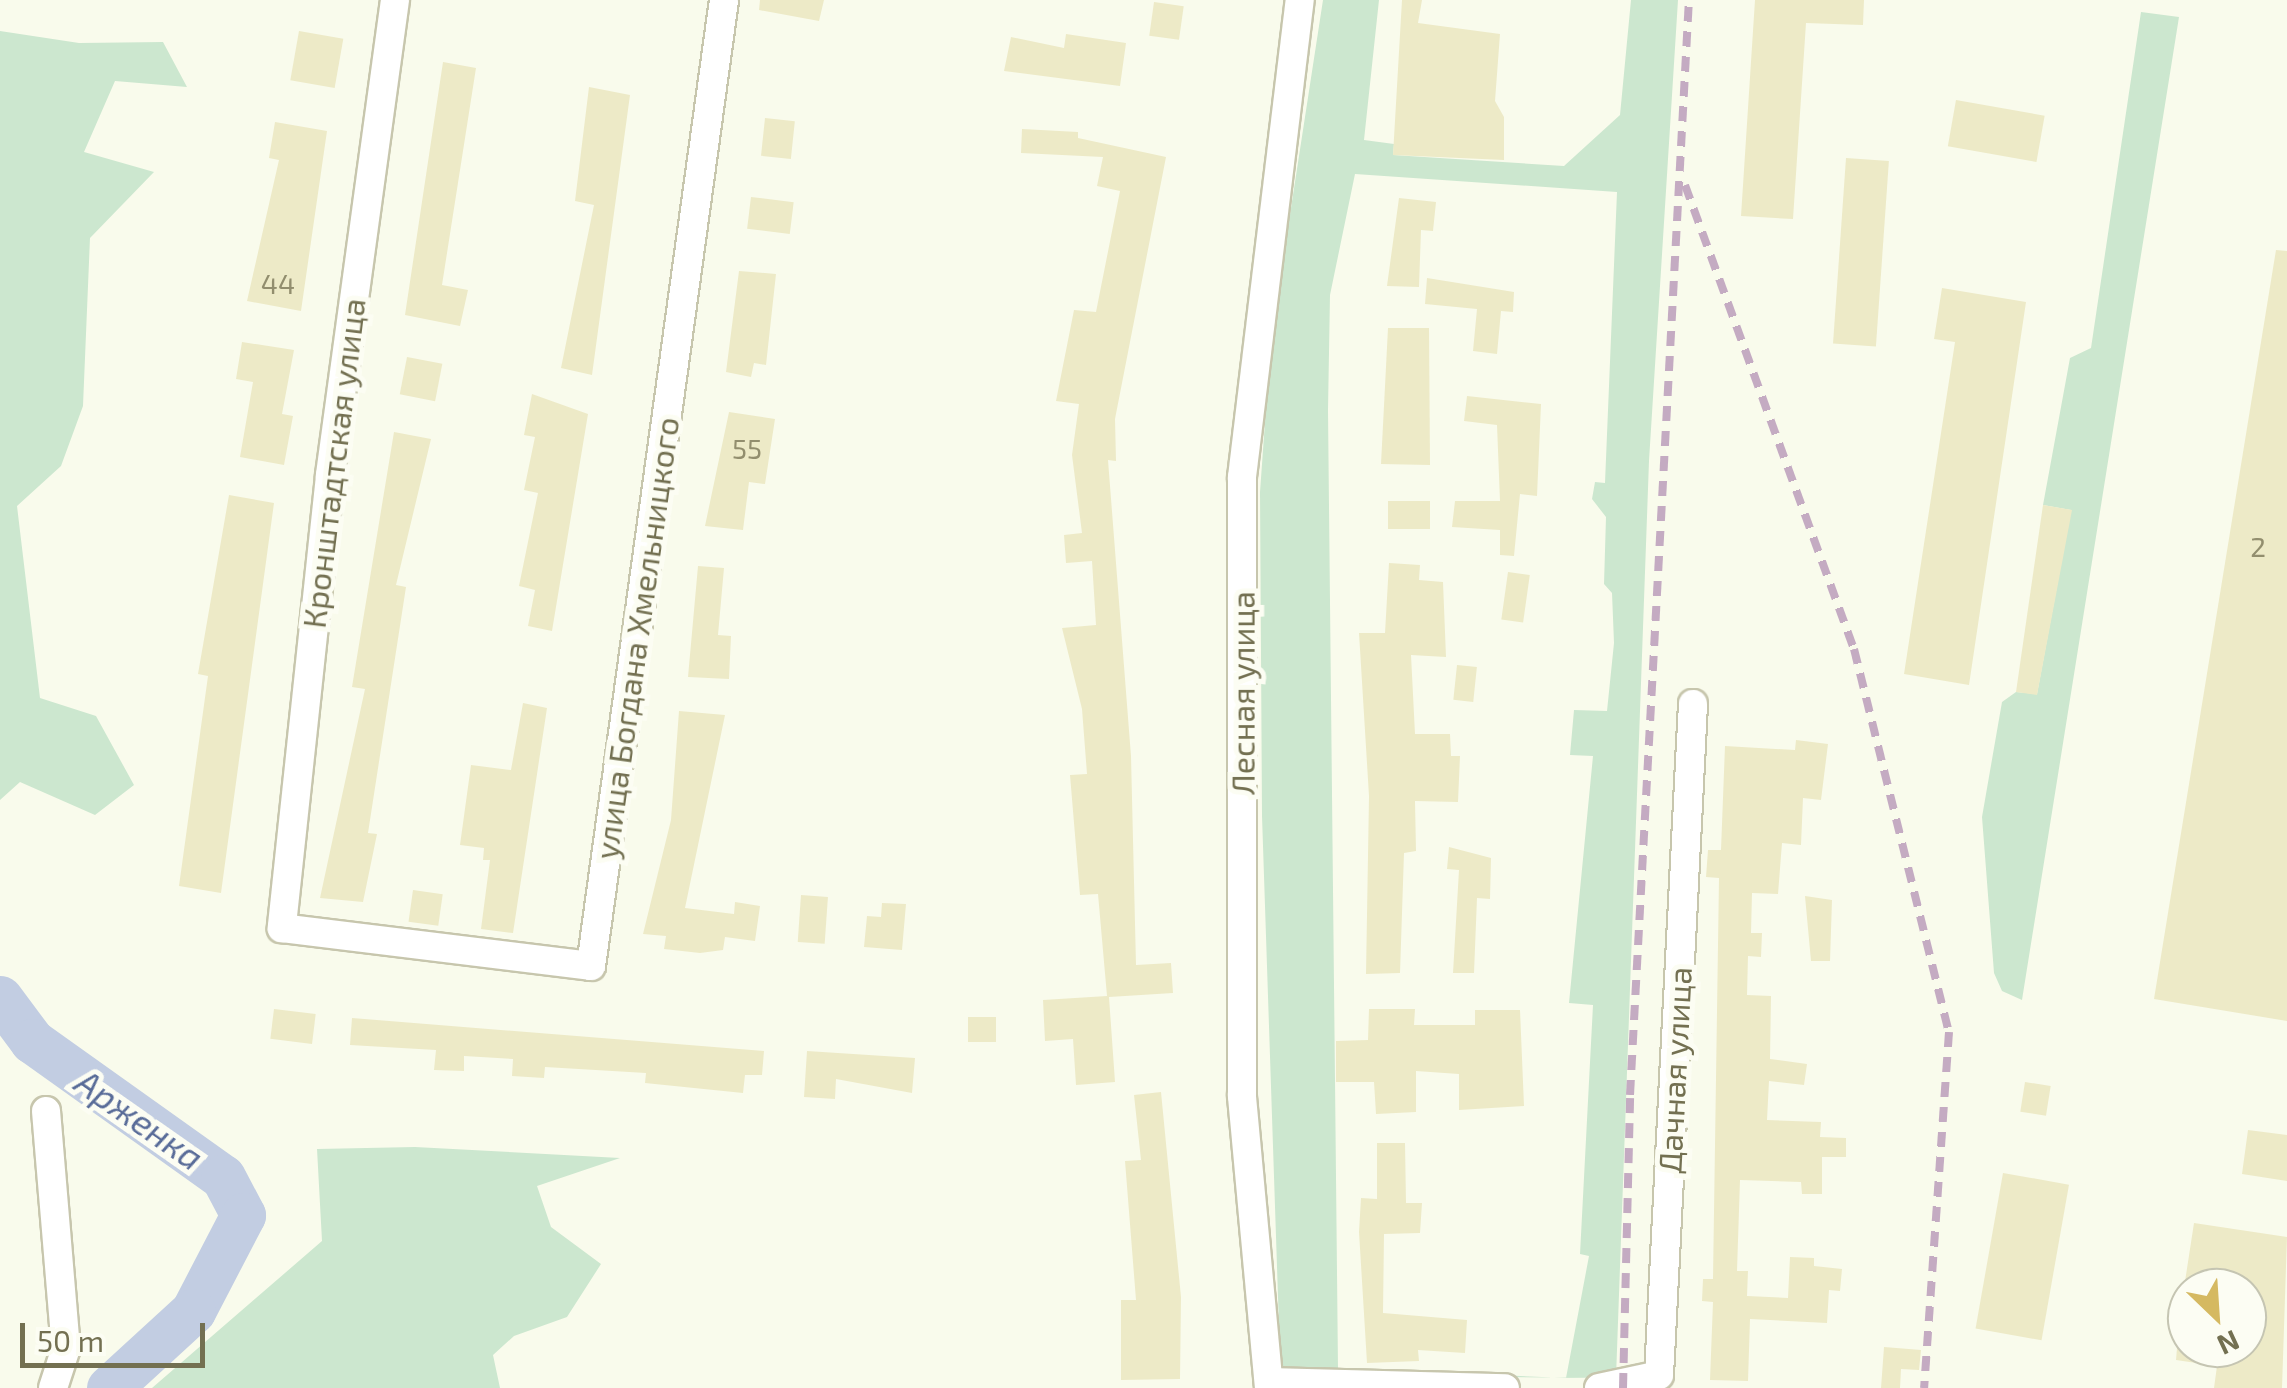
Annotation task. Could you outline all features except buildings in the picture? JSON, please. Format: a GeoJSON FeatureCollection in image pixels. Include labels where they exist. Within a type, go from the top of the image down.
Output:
{"type":"FeatureCollection","features":[{"type":"Feature","properties":{"kind":"street","name":"Кронштадтская улица"},"geometry":{"type":"LineString","coordinates":[[282,928],[314,606],[395,0]]}},
{"type":"Feature","properties":{"kind":"street","name":"улица Богдана Хмельницкого"},"geometry":{"type":"LineString","coordinates":[[282,928],[591,966],[724,0]]}},
{"type":"Feature","properties":{"kind":"street","name":"Лесная улица"},"geometry":{"type":"LineString","coordinates":[[1269,1385],[1242,1096],[1242,476],[1300,0]]}},
{"type":"Feature","properties":{"kind":"street","name":"Дачная улица"},"geometry":{"type":"LineString","coordinates":[[1599,1388],[1659,1375],[1693,704]]}},
{"type":"Feature","properties":{"kind":"street"},"geometry":{"type":"LineString","coordinates":[[46,1110],[66,1348],[53,1388]]}},
{"type":"Feature","properties":{"kind":"street"},"geometry":{"type":"LineString","coordinates":[[1269,1385],[1505,1388]]}},
{"type":"Feature","properties":{"kind":"green space"},"geometry":{"type":"Polygon","coordinates":[[[1323,0],[1379,0],[1364,140],[1394,144],[1393,155],[1564,166],[1620,115],[1631,0],[1678,0],[1649,461],[1616,1378],[1566,1378],[1589,1256],[1580,1254],[1593,1005],[1569,1003],[1593,756],[1570,755],[1574,710],[1607,711],[1614,643],[1612,593],[1604,584],[1606,517],[1592,499],[1595,482],[1605,483],[1617,192],[1355,174],[1330,295],[1338,1368],[1556,1378],[1342,1376],[1285,1371],[1280,1357],[1262,816],[1260,492],[1271,338],[1323,0]]]}},
{"type":"Feature","properties":{"kind":"green space"},"geometry":{"type":"Polygon","coordinates":[[[2141,12],[2179,17],[2022,1000],[2002,991],[1994,973],[1982,817],[2002,702],[2016,692],[2037,694],[2071,510],[2043,505],[2070,358],[2091,348],[2141,12]]]}},
{"type":"Feature","properties":{"kind":"green space"},"geometry":{"type":"Polygon","coordinates":[[[0,31],[79,43],[163,42],[187,87],[115,81],[84,152],[154,172],[90,238],[83,406],[61,466],[17,506],[40,698],[96,716],[134,785],[95,815],[20,782],[0,800],[0,31]]]}},
{"type":"Feature","properties":{"kind":"green space"},"geometry":{"type":"Polygon","coordinates":[[[415,1147],[620,1158],[537,1186],[551,1227],[601,1264],[567,1317],[514,1336],[493,1355],[500,1388],[152,1388],[322,1241],[317,1149],[415,1147]]]}},
{"type":"Feature","properties":{"kind":"waterway","name":"Арженка"},"geometry":{"type":"LineString","coordinates":[[0,998],[32,1041],[223,1177],[243,1215],[193,1311],[109,1388]]}},
{"type":"Feature","properties":{"kind":"railway"},"geometry":{"type":"LineString","coordinates":[[1623,1388],[1630,1095],[1689,0]]}},
{"type":"Feature","properties":{"kind":"railway"},"geometry":{"type":"LineString","coordinates":[[1685,185],[1854,649],[1949,1032],[1924,1388]]}}]}
